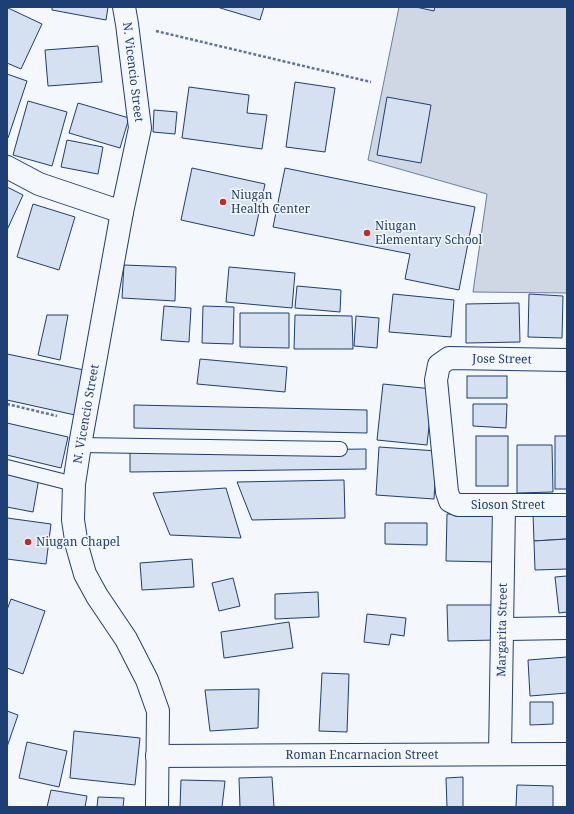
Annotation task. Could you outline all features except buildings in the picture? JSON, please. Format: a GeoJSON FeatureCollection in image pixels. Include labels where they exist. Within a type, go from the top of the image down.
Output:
{"type":"FeatureCollection","features":[{"type":"Feature","properties":{"kind":"street","name":"N. Vicencio Street"},"geometry":{"type":"LineString","coordinates":[[126,16],[140,128],[122,212],[80,445],[74,484],[73,520],[77,546],[85,574],[97,596],[126,639],[147,680],[158,711],[157,807]]}},
{"type":"Feature","properties":{"kind":"street"},"geometry":{"type":"LineString","coordinates":[[7,167],[39,184],[122,212]]}},
{"type":"Feature","properties":{"kind":"street","name":"Jose Street"},"geometry":{"type":"LineString","coordinates":[[450,501],[447,492],[436,380],[439,365],[449,358],[567,360]]}},
{"type":"Feature","properties":{"kind":"street","name":"Sioson Street"},"geometry":{"type":"LineString","coordinates":[[450,501],[458,506],[567,505]]}},
{"type":"Feature","properties":{"kind":"street","name":"Margarita Street"},"geometry":{"type":"LineString","coordinates":[[500,754],[504,506]]}},
{"type":"Feature","properties":{"kind":"street"},"geometry":{"type":"LineString","coordinates":[[502,629],[567,628]]}},
{"type":"Feature","properties":{"kind":"street","name":"Roman Encarnacion Street"},"geometry":{"type":"LineString","coordinates":[[157,756],[567,754]]}},
{"type":"Feature","properties":{"kind":"lane"},"geometry":{"type":"LineString","coordinates":[[80,445],[340,449]]}},
{"type":"Feature","properties":{"kind":"lane"},"geometry":{"type":"LineString","coordinates":[[7,467],[74,484]]}},
{"type":"Feature","properties":{"kind":"path"},"geometry":{"type":"LineString","coordinates":[[126,16],[371,82]]}},
{"type":"Feature","properties":{"kind":"path"},"geometry":{"type":"LineString","coordinates":[[7,404],[85,422]]}},
{"type":"Feature","properties":{"kind":"shaded area"},"geometry":{"type":"Polygon","coordinates":[[[399,7],[567,7],[567,293],[473,292],[487,194],[368,160],[399,7]]]}},
{"type":"Feature","properties":{"kind":"place","name":"Niugan Health Center"},"geometry":{"type":"Point","coordinates":[223,202]}},
{"type":"Feature","properties":{"kind":"place","name":"Niugan Elementary School"},"geometry":{"type":"Point","coordinates":[367,233]}},
{"type":"Feature","properties":{"kind":"place","name":"Niugan Chapel"},"geometry":{"type":"Point","coordinates":[28,542]}}]}
